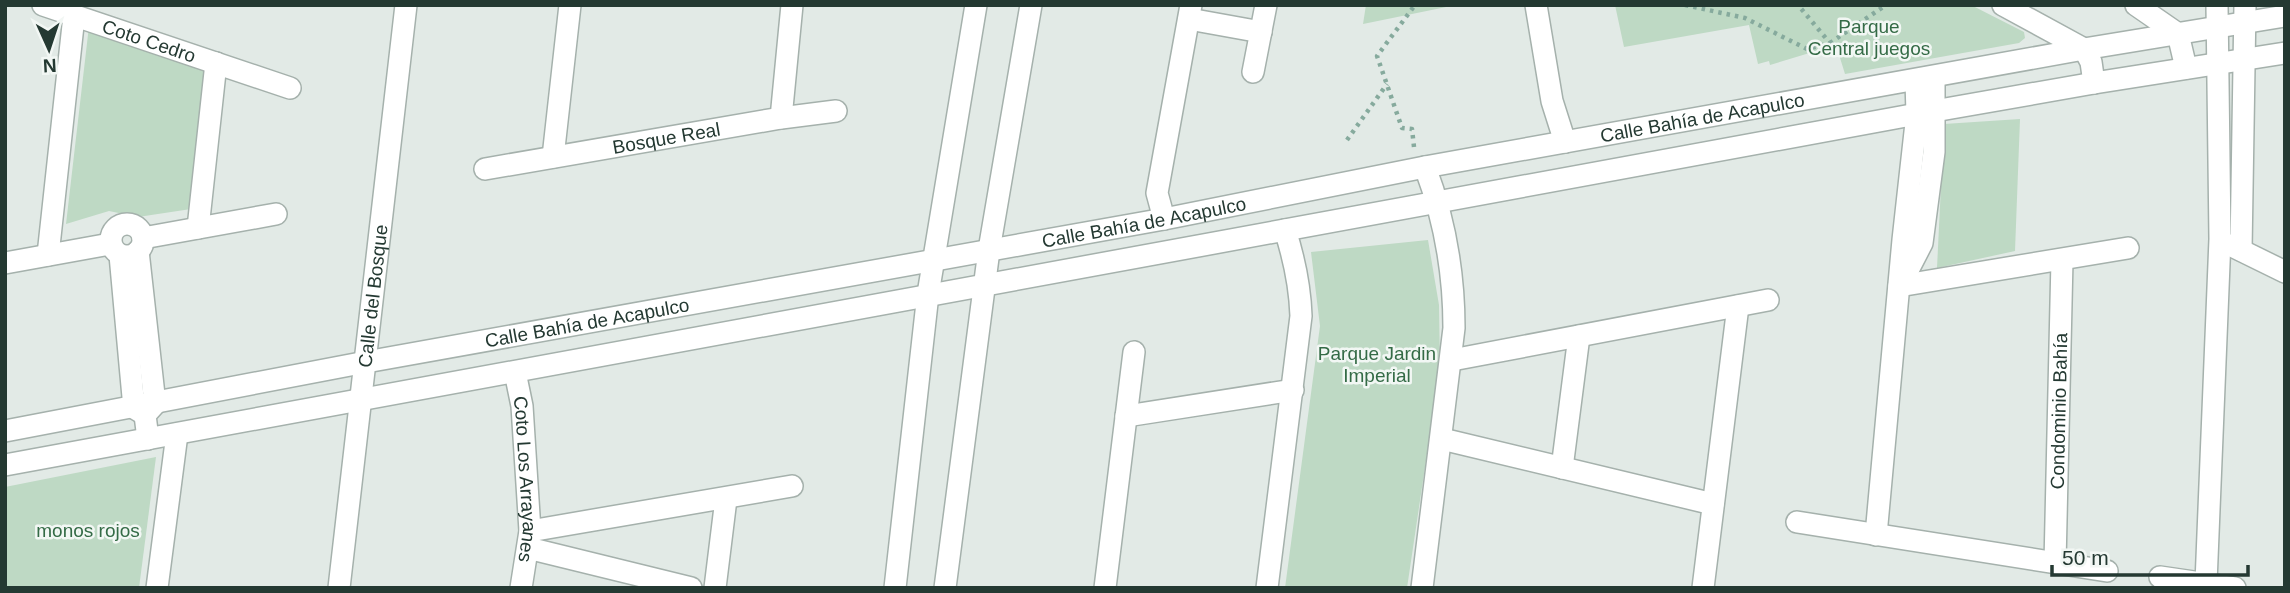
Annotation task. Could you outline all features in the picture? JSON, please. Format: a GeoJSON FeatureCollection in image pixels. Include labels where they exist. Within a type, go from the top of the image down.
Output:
{"type":"FeatureCollection","features":[{"type":"Feature","properties":{"kind":"street"},"geometry":{"type":"LineString","coordinates":[[43,5],[74,16]]}},
{"type":"Feature","properties":{"kind":"street","name":"Calle del Bosque"},"geometry":{"type":"LineString","coordinates":[[339,588],[406,5]]}},
{"type":"Feature","properties":{"kind":"street"},"geometry":{"type":"LineString","coordinates":[[553,157],[570,5]]}},
{"type":"Feature","properties":{"kind":"street"},"geometry":{"type":"LineString","coordinates":[[780,118],[792,5]]}},
{"type":"Feature","properties":{"kind":"street"},"geometry":{"type":"LineString","coordinates":[[894,588],[928,294],[976,5]]}},
{"type":"Feature","properties":{"kind":"street"},"geometry":{"type":"LineString","coordinates":[[945,588],[989,250],[1031,5]]}},
{"type":"Feature","properties":{"kind":"street"},"geometry":{"type":"LineString","coordinates":[[1254,72],[1266,5]]}},
{"type":"Feature","properties":{"kind":"street"},"geometry":{"type":"LineString","coordinates":[[1536,5],[1552,102],[1565,142]]}},
{"type":"Feature","properties":{"kind":"street"},"geometry":{"type":"LineString","coordinates":[[2003,5],[2084,49],[2091,62],[2094,83]]}},
{"type":"Feature","properties":{"kind":"street"},"geometry":{"type":"LineString","coordinates":[[2136,5],[2178,34],[2186,68]]}},
{"type":"Feature","properties":{"kind":"street"},"geometry":{"type":"LineString","coordinates":[[2206,583],[2220,239],[2217,5]]}},
{"type":"Feature","properties":{"kind":"street"},"geometry":{"type":"LineString","coordinates":[[1164,219],[1157,193],[1190,12],[1261,32]]}},
{"type":"Feature","properties":{"kind":"street"},"geometry":{"type":"LineString","coordinates":[[2241,250],[2245,14]]}},
{"type":"Feature","properties":{"kind":"street","name":"Calle Bahía de Acapulco"},"geometry":{"type":"LineString","coordinates":[[5,431],[145,409],[366,362],[1164,219],[1425,167],[2217,27],[2245,14],[2285,16]]}},
{"type":"Feature","properties":{"kind":"street","name":"Coto Cedro"},"geometry":{"type":"LineString","coordinates":[[48,255],[74,16],[216,63],[198,228]]}},
{"type":"Feature","properties":{"kind":"street","name":"Calle Bahía de Acapulco"},"geometry":{"type":"LineString","coordinates":[[5,465],[1926,113],[2285,53]]}},
{"type":"Feature","properties":{"kind":"street"},"geometry":{"type":"LineString","coordinates":[[216,63],[290,88]]}},
{"type":"Feature","properties":{"kind":"street"},"geometry":{"type":"LineString","coordinates":[[1876,535],[1899,286],[1926,113],[1925,79]]}},
{"type":"Feature","properties":{"kind":"street","name":"Bosque Real"},"geometry":{"type":"LineString","coordinates":[[485,169],[780,118],[836,111]]}},
{"type":"Feature","properties":{"kind":"street"},"geometry":{"type":"LineString","coordinates":[[1744,111],[1752,145]]}},
{"type":"Feature","properties":{"kind":"street"},"geometry":{"type":"LineString","coordinates":[[1422,588],[1452,360],[1454,295],[1451,262],[1438,202],[1425,167]]}},
{"type":"Feature","properties":{"kind":"street"},"geometry":{"type":"LineString","coordinates":[[5,263],[48,255],[128,247],[198,228],[276,214]]}},
{"type":"Feature","properties":{"kind":"street"},"geometry":{"type":"LineString","coordinates":[[1267,588],[1301,316],[1301,294],[1286,230]]}},
{"type":"Feature","properties":{"kind":"street"},"geometry":{"type":"LineString","coordinates":[[2220,239],[2285,272]]}},
{"type":"Feature","properties":{"kind":"street"},"geometry":{"type":"LineString","coordinates":[[128,247],[148,439]]}},
{"type":"Feature","properties":{"kind":"street"},"geometry":{"type":"LineString","coordinates":[[1899,286],[2128,248]]}},
{"type":"Feature","properties":{"kind":"street","name":"Condominio Bahía"},"geometry":{"type":"LineString","coordinates":[[2055,564],[2062,260]]}},
{"type":"Feature","properties":{"kind":"street"},"geometry":{"type":"LineString","coordinates":[[1452,360],[1768,300]]}},
{"type":"Feature","properties":{"kind":"street"},"geometry":{"type":"LineString","coordinates":[[1703,588],[1738,306]]}},
{"type":"Feature","properties":{"kind":"street"},"geometry":{"type":"LineString","coordinates":[[1562,468],[1579,336]]}},
{"type":"Feature","properties":{"kind":"street"},"geometry":{"type":"LineString","coordinates":[[1105,588],[1134,352]]}},
{"type":"Feature","properties":{"kind":"street","name":"Coto Los Arrayanes"},"geometry":{"type":"LineString","coordinates":[[515,372],[522,405],[529,539],[521,588]]}},
{"type":"Feature","properties":{"kind":"street"},"geometry":{"type":"LineString","coordinates":[[1126,416],[1293,390]]}},
{"type":"Feature","properties":{"kind":"street"},"geometry":{"type":"LineString","coordinates":[[157,588],[177,434]]}},
{"type":"Feature","properties":{"kind":"street"},"geometry":{"type":"LineString","coordinates":[[1442,439],[1713,504]]}},
{"type":"Feature","properties":{"kind":"street"},"geometry":{"type":"LineString","coordinates":[[529,539],[792,486]]}},
{"type":"Feature","properties":{"kind":"street"},"geometry":{"type":"LineString","coordinates":[[715,588],[726,499]]}},
{"type":"Feature","properties":{"kind":"street"},"geometry":{"type":"LineString","coordinates":[[1797,522],[2107,571]]}},
{"type":"Feature","properties":{"kind":"street"},"geometry":{"type":"LineString","coordinates":[[529,539],[691,588]]}},
{"type":"Feature","properties":{"kind":"street"},"geometry":{"type":"LineString","coordinates":[[2160,578],[2235,588]]}},
{"type":"Feature","properties":{"kind":"path"},"geometry":{"type":"LineString","coordinates":[[1415,5],[1377,56],[1402,128],[1412,129],[1415,151],[1425,167]]}},
{"type":"Feature","properties":{"kind":"path"},"geometry":{"type":"LineString","coordinates":[[1685,5],[1745,18],[1807,50],[1830,43],[1886,5]]}},
{"type":"Feature","properties":{"kind":"path"},"geometry":{"type":"LineString","coordinates":[[1798,5],[1830,43]]}},
{"type":"Feature","properties":{"kind":"path"},"geometry":{"type":"LineString","coordinates":[[1347,140],[1388,83]]}},
{"type":"Feature","properties":{"kind":"green space"},"geometry":{"type":"Polygon","coordinates":[[[1366,5],[1456,5],[1363,24],[1366,5]]]}},
{"type":"Feature","properties":{"kind":"green space","name":"Parque Central juegos"},"geometry":{"type":"Polygon","coordinates":[[[1615,5],[1971,5],[2024,32],[2025,38],[2019,43],[1845,74],[1836,45],[1770,65],[1769,61],[1758,64],[1749,25],[1624,47],[1615,5]]]}},
{"type":"Feature","properties":{"kind":"green space"},"geometry":{"type":"Polygon","coordinates":[[[89,26],[210,59],[191,209],[138,217],[109,211],[66,224],[89,26]]]}},
{"type":"Feature","properties":{"kind":"green space"},"geometry":{"type":"Polygon","coordinates":[[[2020,119],[2015,251],[1937,268],[1944,124],[2020,119]]]}},
{"type":"Feature","properties":{"kind":"green space","name":"Parque Jardin Imperial"},"geometry":{"type":"Polygon","coordinates":[[[1428,240],[1439,305],[1440,366],[1407,588],[1285,588],[1320,326],[1311,252],[1428,240]]]}},
{"type":"Feature","properties":{"kind":"green space","name":"monos rojos"},"geometry":{"type":"Polygon","coordinates":[[[156,457],[139,588],[5,588],[5,487],[156,457]]]}}]}
